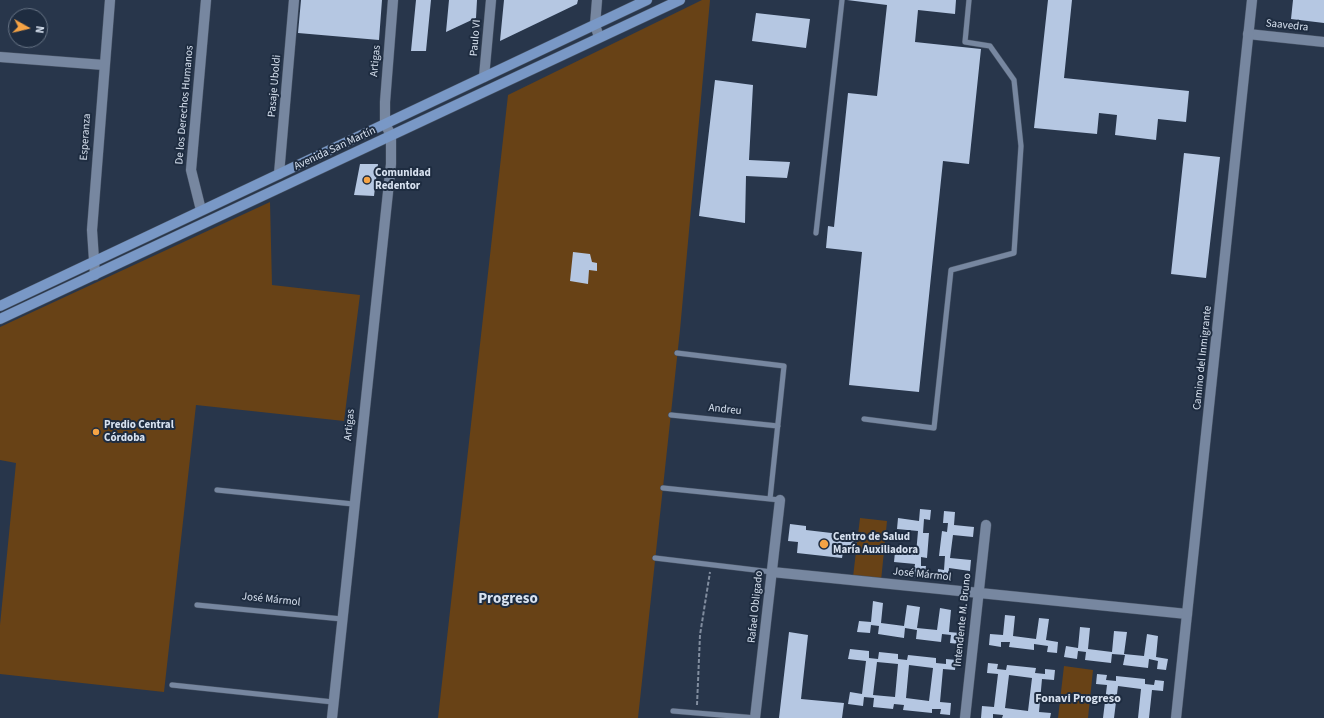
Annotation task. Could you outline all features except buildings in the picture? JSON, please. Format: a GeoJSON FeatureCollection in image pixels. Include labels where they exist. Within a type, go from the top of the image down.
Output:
{"type":"FeatureCollection","features":[{"type":"Feature","properties":{"kind":"main road","name":"Avenida San Martín"},"geometry":{"type":"LineString","coordinates":[[0,306],[647,0]]}},
{"type":"Feature","properties":{"kind":"main road","name":"Avenida San Martín"},"geometry":{"type":"LineString","coordinates":[[0,319],[680,0]]}},
{"type":"Feature","properties":{"kind":"street","name":"Esperanza"},"geometry":{"type":"LineString","coordinates":[[95,275],[92,230],[110,0]]}},
{"type":"Feature","properties":{"kind":"street","name":"De los Derechos Humanos"},"geometry":{"type":"LineString","coordinates":[[201,210],[192,170],[206,0]]}},
{"type":"Feature","properties":{"kind":"street","name":"Pasaje Uboldi"},"geometry":{"type":"LineString","coordinates":[[279,174],[294,0]]}},
{"type":"Feature","properties":{"kind":"street","name":"Artigas"},"geometry":{"type":"LineString","coordinates":[[385,124],[385,102],[393,0]]}},
{"type":"Feature","properties":{"kind":"street","name":"Paulo VI"},"geometry":{"type":"LineString","coordinates":[[484,77],[491,0]]}},
{"type":"Feature","properties":{"kind":"street"},"geometry":{"type":"LineString","coordinates":[[597,0],[595,25],[599,37]]}},
{"type":"Feature","properties":{"kind":"street","name":"Camino del Inmigrante"},"geometry":{"type":"LineString","coordinates":[[1176,718],[1252,0]]}},
{"type":"Feature","properties":{"kind":"street","name":"Saavedra"},"geometry":{"type":"LineString","coordinates":[[1248,34],[1324,42]]}},
{"type":"Feature","properties":{"kind":"street"},"geometry":{"type":"LineString","coordinates":[[0,57],[104,65]]}},
{"type":"Feature","properties":{"kind":"street"},"geometry":{"type":"LineString","coordinates":[[385,124],[391,135]]}},
{"type":"Feature","properties":{"kind":"street","name":"Artigas"},"geometry":{"type":"LineString","coordinates":[[332,718],[353,504],[391,164],[391,135]]}},
{"type":"Feature","properties":{"kind":"street","name":"Rafael Obligado"},"geometry":{"type":"LineString","coordinates":[[756,718],[772,572],[775,499]]}},
{"type":"Feature","properties":{"kind":"street","name":"Intendente M. Bruno"},"geometry":{"type":"LineString","coordinates":[[965,718],[986,525]]}},
{"type":"Feature","properties":{"kind":"street","name":"José Mármol"},"geometry":{"type":"LineString","coordinates":[[772,572],[1187,614]]}},
{"type":"Feature","properties":{"kind":"lane"},"geometry":{"type":"LineString","coordinates":[[816,233],[842,0]]}},
{"type":"Feature","properties":{"kind":"lane"},"geometry":{"type":"LineString","coordinates":[[864,419],[934,428],[951,270],[1014,253],[1021,146],[1014,80],[990,46],[965,42],[969,0]]}},
{"type":"Feature","properties":{"kind":"lane","name":"Rafael Obligado"},"geometry":{"type":"LineString","coordinates":[[678,353],[784,366],[778,426],[775,499]]}},
{"type":"Feature","properties":{"kind":"lane","name":"Andreu"},"geometry":{"type":"LineString","coordinates":[[671,414],[778,426]]}},
{"type":"Feature","properties":{"kind":"lane"},"geometry":{"type":"LineString","coordinates":[[663,488],[775,499]]}},
{"type":"Feature","properties":{"kind":"lane"},"geometry":{"type":"LineString","coordinates":[[217,490],[353,504]]}},
{"type":"Feature","properties":{"kind":"lane","name":"José Mármol"},"geometry":{"type":"LineString","coordinates":[[655,558],[772,572]]}},
{"type":"Feature","properties":{"kind":"lane","name":"José Mármol"},"geometry":{"type":"LineString","coordinates":[[197,605],[342,619]]}},
{"type":"Feature","properties":{"kind":"lane"},"geometry":{"type":"LineString","coordinates":[[172,685],[333,702]]}},
{"type":"Feature","properties":{"kind":"lane"},"geometry":{"type":"LineString","coordinates":[[673,711],[756,718]]}},
{"type":"Feature","properties":{"kind":"path"},"geometry":{"type":"LineString","coordinates":[[696,713],[700,635],[711,565]]}},
{"type":"Feature","properties":{"kind":"shaded area"},"geometry":{"type":"Polygon","coordinates":[[[702,0],[710,0],[680,330],[638,718],[438,718],[508,95],[702,0]]]}},
{"type":"Feature","properties":{"kind":"shaded area","name":"Predio Central Córdoba"},"geometry":{"type":"Polygon","coordinates":[[[270,202],[272,285],[360,295],[344,421],[196,405],[164,692],[0,674],[0,625],[16,463],[0,460],[0,327],[270,202]]]}},
{"type":"Feature","properties":{"kind":"shaded area"},"geometry":{"type":"Polygon","coordinates":[[[860,518],[887,521],[881,581],[853,577],[860,518]]]}},
{"type":"Feature","properties":{"kind":"shaded area"},"geometry":{"type":"Polygon","coordinates":[[[1064,666],[1093,670],[1088,718],[1058,718],[1064,666]]]}},
{"type":"Feature","properties":{"kind":"place","name":"Comunidad Redentor"},"geometry":{"type":"Point","coordinates":[367,180]}},
{"type":"Feature","properties":{"kind":"place","name":"Predio Central Córdoba"},"geometry":{"type":"Point","coordinates":[96,432]}},
{"type":"Feature","properties":{"kind":"place","name":"Centro de Salud María Auxiliadora"},"geometry":{"type":"Point","coordinates":[824,544]}},
{"type":"Feature","properties":{"kind":"district","name":"Progreso"},"geometry":{"type":"Point","coordinates":[508,600]}},
{"type":"Feature","properties":{"kind":"district","name":"Fonavi Progreso"},"geometry":{"type":"Point","coordinates":[1078,699]}}]}
